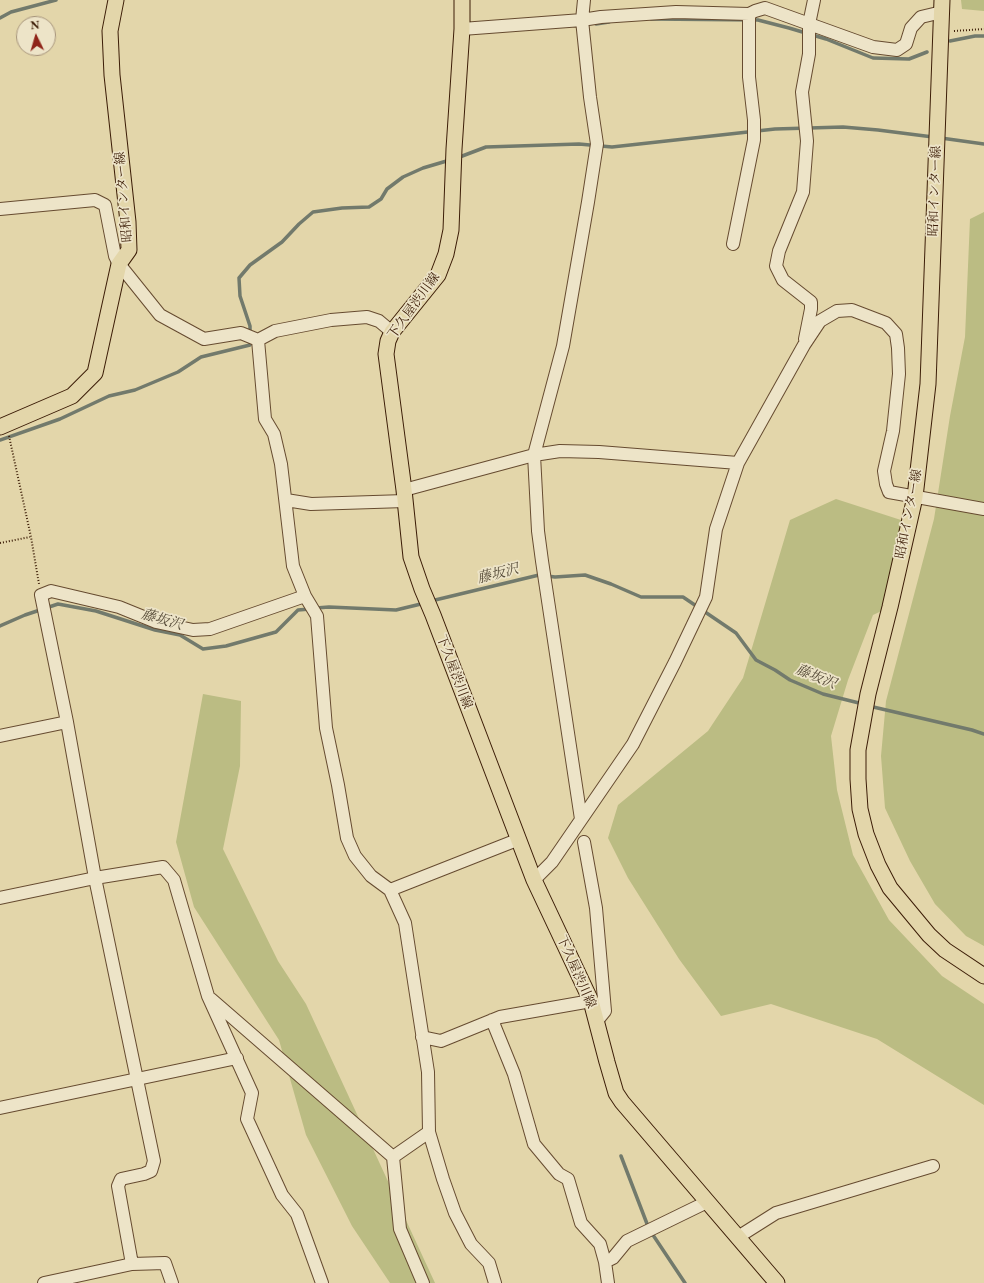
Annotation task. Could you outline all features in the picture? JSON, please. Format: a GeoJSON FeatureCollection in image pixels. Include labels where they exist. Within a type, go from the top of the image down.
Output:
{"type":"FeatureCollection","features":[{"type":"Feature","properties":{"kind":"main road","name":"昭和インター線"},"geometry":{"type":"LineString","coordinates":[[3,426],[72,396],[95,373],[118,264],[129,250],[128,222],[112,75],[110,31],[116,0]]}},
{"type":"Feature","properties":{"kind":"main road","name":"下久屋渋川線"},"geometry":{"type":"LineString","coordinates":[[462,0],[462,29],[454,149],[451,230],[446,254],[438,275],[392,332],[388,342],[386,354],[405,496],[411,557],[517,840],[534,880],[591,1001],[613,1083],[619,1098],[777,1283]]}},
{"type":"Feature","properties":{"kind":"main road","name":"昭和インター線"},"geometry":{"type":"LineString","coordinates":[[942,6],[928,384],[915,497],[863,717],[858,750],[858,779],[860,809],[868,840],[890,888],[929,935],[945,950],[984,976]]}},
{"type":"Feature","properties":{"kind":"street"},"geometry":{"type":"LineString","coordinates":[[581,819],[542,562],[538,531],[534,456],[563,346],[597,144],[590,97],[582,20],[584,0]]}},
{"type":"Feature","properties":{"kind":"street"},"geometry":{"type":"LineString","coordinates":[[804,345],[811,302],[783,280],[776,266],[779,251],[803,192],[807,142],[802,92],[809,54],[808,24],[814,0]]}},
{"type":"Feature","properties":{"kind":"street"},"geometry":{"type":"LineString","coordinates":[[462,29],[676,12],[749,14],[755,10],[765,8],[873,47],[897,50],[906,44],[911,28],[921,17],[942,6]]}},
{"type":"Feature","properties":{"kind":"street"},"geometry":{"type":"LineString","coordinates":[[732,244],[754,140],[754,120],[749,77],[749,14]]}},
{"type":"Feature","properties":{"kind":"street"},"geometry":{"type":"LineString","coordinates":[[0,209],[95,200],[105,205],[115,256],[118,264],[160,315],[204,339],[241,333],[258,340]]}},
{"type":"Feature","properties":{"kind":"street"},"geometry":{"type":"LineString","coordinates":[[534,880],[552,862],[633,744],[675,662],[706,597],[716,529],[738,463],[804,345],[820,321],[837,311],[852,310],[886,323],[896,334],[898,348],[898,374],[893,431],[884,471],[889,492],[984,509]]}},
{"type":"Feature","properties":{"kind":"street"},"geometry":{"type":"LineString","coordinates":[[258,340],[275,331],[331,320],[367,317],[379,321],[392,332]]}},
{"type":"Feature","properties":{"kind":"street"},"geometry":{"type":"LineString","coordinates":[[258,340],[265,419],[274,434],[281,464],[293,566],[305,596],[318,616],[326,728],[347,838],[354,856],[371,876],[390,890],[405,923],[428,1072],[429,1132],[455,1213],[471,1244],[489,1263],[495,1283]]}},
{"type":"Feature","properties":{"kind":"street"},"geometry":{"type":"LineString","coordinates":[[286,500],[311,504],[405,496],[534,456],[560,451],[600,452],[738,463]]}},
{"type":"Feature","properties":{"kind":"street"},"geometry":{"type":"LineString","coordinates":[[132,1264],[118,1186],[121,1179],[151,1172],[154,1161],[95,878],[67,722],[41,595],[51,590],[119,607],[156,622],[193,630],[210,629],[305,596]]}},
{"type":"Feature","properties":{"kind":"street"},"geometry":{"type":"LineString","coordinates":[[0,736],[67,722]]}},
{"type":"Feature","properties":{"kind":"street"},"geometry":{"type":"LineString","coordinates":[[390,890],[517,840]]}},
{"type":"Feature","properties":{"kind":"street"},"geometry":{"type":"LineString","coordinates":[[584,842],[596,908],[605,1011],[596,1022]]}},
{"type":"Feature","properties":{"kind":"street"},"geometry":{"type":"LineString","coordinates":[[0,898],[95,878],[163,867],[174,880],[208,996],[252,1093],[247,1119],[282,1195],[297,1214],[322,1283]]}},
{"type":"Feature","properties":{"kind":"street"},"geometry":{"type":"LineString","coordinates":[[208,996],[393,1157],[400,1229],[423,1283]]}},
{"type":"Feature","properties":{"kind":"street"},"geometry":{"type":"LineString","coordinates":[[422,1037],[441,1040],[500,1017],[591,1001]]}},
{"type":"Feature","properties":{"kind":"street"},"geometry":{"type":"LineString","coordinates":[[492,1020],[514,1074],[534,1144],[559,1174],[568,1179],[581,1222],[600,1244],[605,1262],[608,1283]]}},
{"type":"Feature","properties":{"kind":"street"},"geometry":{"type":"LineString","coordinates":[[0,1108],[237,1058]]}},
{"type":"Feature","properties":{"kind":"street"},"geometry":{"type":"LineString","coordinates":[[393,1157],[429,1132]]}},
{"type":"Feature","properties":{"kind":"street"},"geometry":{"type":"LineString","coordinates":[[738,1237],[776,1214],[933,1166]]}},
{"type":"Feature","properties":{"kind":"street"},"geometry":{"type":"LineString","coordinates":[[605,1262],[613,1258],[627,1241],[707,1202]]}},
{"type":"Feature","properties":{"kind":"street"},"geometry":{"type":"LineString","coordinates":[[44,1283],[132,1264],[165,1263],[172,1283]]}},
{"type":"Feature","properties":{"kind":"path"},"geometry":{"type":"LineString","coordinates":[[941,32],[984,29]]}},
{"type":"Feature","properties":{"kind":"path"},"geometry":{"type":"LineString","coordinates":[[3,426],[31,537],[41,595]]}},
{"type":"Feature","properties":{"kind":"path"},"geometry":{"type":"LineString","coordinates":[[0,543],[31,537]]}},
{"type":"Feature","properties":{"kind":"green space"},"geometry":{"type":"Polygon","coordinates":[[[961,0],[984,0],[984,11],[962,9],[961,0]]]}},
{"type":"Feature","properties":{"kind":"green space"},"geometry":{"type":"Polygon","coordinates":[[[984,212],[984,946],[966,936],[935,904],[910,861],[885,808],[881,756],[886,701],[934,519],[950,416],[965,337],[970,219],[984,212]]]}},
{"type":"Feature","properties":{"kind":"green space"},"geometry":{"type":"Polygon","coordinates":[[[836,499],[904,521],[890,607],[873,615],[848,680],[831,736],[837,790],[853,855],[889,920],[942,976],[984,1004],[984,1105],[877,1039],[771,1004],[721,1016],[679,959],[628,878],[608,838],[618,805],[708,731],[743,678],[790,520],[836,499]]]}},
{"type":"Feature","properties":{"kind":"green space"},"geometry":{"type":"Polygon","coordinates":[[[203,694],[241,701],[240,766],[223,849],[278,961],[306,1004],[435,1283],[390,1283],[352,1226],[306,1135],[279,1040],[194,907],[176,842],[203,694]]]}},
{"type":"Feature","properties":{"kind":"waterway"},"geometry":{"type":"LineString","coordinates":[[0,18],[11,12],[56,0]]}},
{"type":"Feature","properties":{"kind":"waterway"},"geometry":{"type":"LineString","coordinates":[[651,19],[758,20],[826,39],[873,58],[909,59],[927,52]]}},
{"type":"Feature","properties":{"kind":"waterway"},"geometry":{"type":"LineString","coordinates":[[596,24],[609,22]]}},
{"type":"Feature","properties":{"kind":"waterway"},"geometry":{"type":"LineString","coordinates":[[950,41],[975,36],[984,36]]}},
{"type":"Feature","properties":{"kind":"waterway"},"geometry":{"type":"LineString","coordinates":[[457,158],[486,147],[579,144],[612,147],[775,129],[843,127],[933,137]]}},
{"type":"Feature","properties":{"kind":"waterway"},"geometry":{"type":"LineString","coordinates":[[941,138],[984,144]]}},
{"type":"Feature","properties":{"kind":"waterway"},"geometry":{"type":"LineString","coordinates":[[0,440],[60,419],[109,396],[135,390],[178,372],[201,357],[250,345],[250,326],[240,296],[239,278],[250,265],[282,242],[313,212],[342,208],[369,207],[381,199],[387,189],[403,177],[423,168],[450,160]]}},
{"type":"Feature","properties":{"kind":"waterway","name":"藤坂沢"},"geometry":{"type":"LineString","coordinates":[[431,601],[539,575],[555,577],[585,575],[641,597],[683,597],[736,633],[756,660],[790,680],[823,694],[863,704]]}},
{"type":"Feature","properties":{"kind":"waterway","name":"藤坂沢"},"geometry":{"type":"LineString","coordinates":[[316,608],[329,607],[396,610],[425,603]]}},
{"type":"Feature","properties":{"kind":"waterway","name":"藤坂沢"},"geometry":{"type":"LineString","coordinates":[[0,626],[25,615],[58,604],[96,611],[155,630],[180,635],[203,649],[226,646],[276,632],[298,610],[310,609]]}},
{"type":"Feature","properties":{"kind":"waterway","name":"藤坂沢"},"geometry":{"type":"LineString","coordinates":[[869,706],[984,734]]}},
{"type":"Feature","properties":{"kind":"waterway"},"geometry":{"type":"LineString","coordinates":[[621,1156],[649,1229],[685,1283]]}}]}
